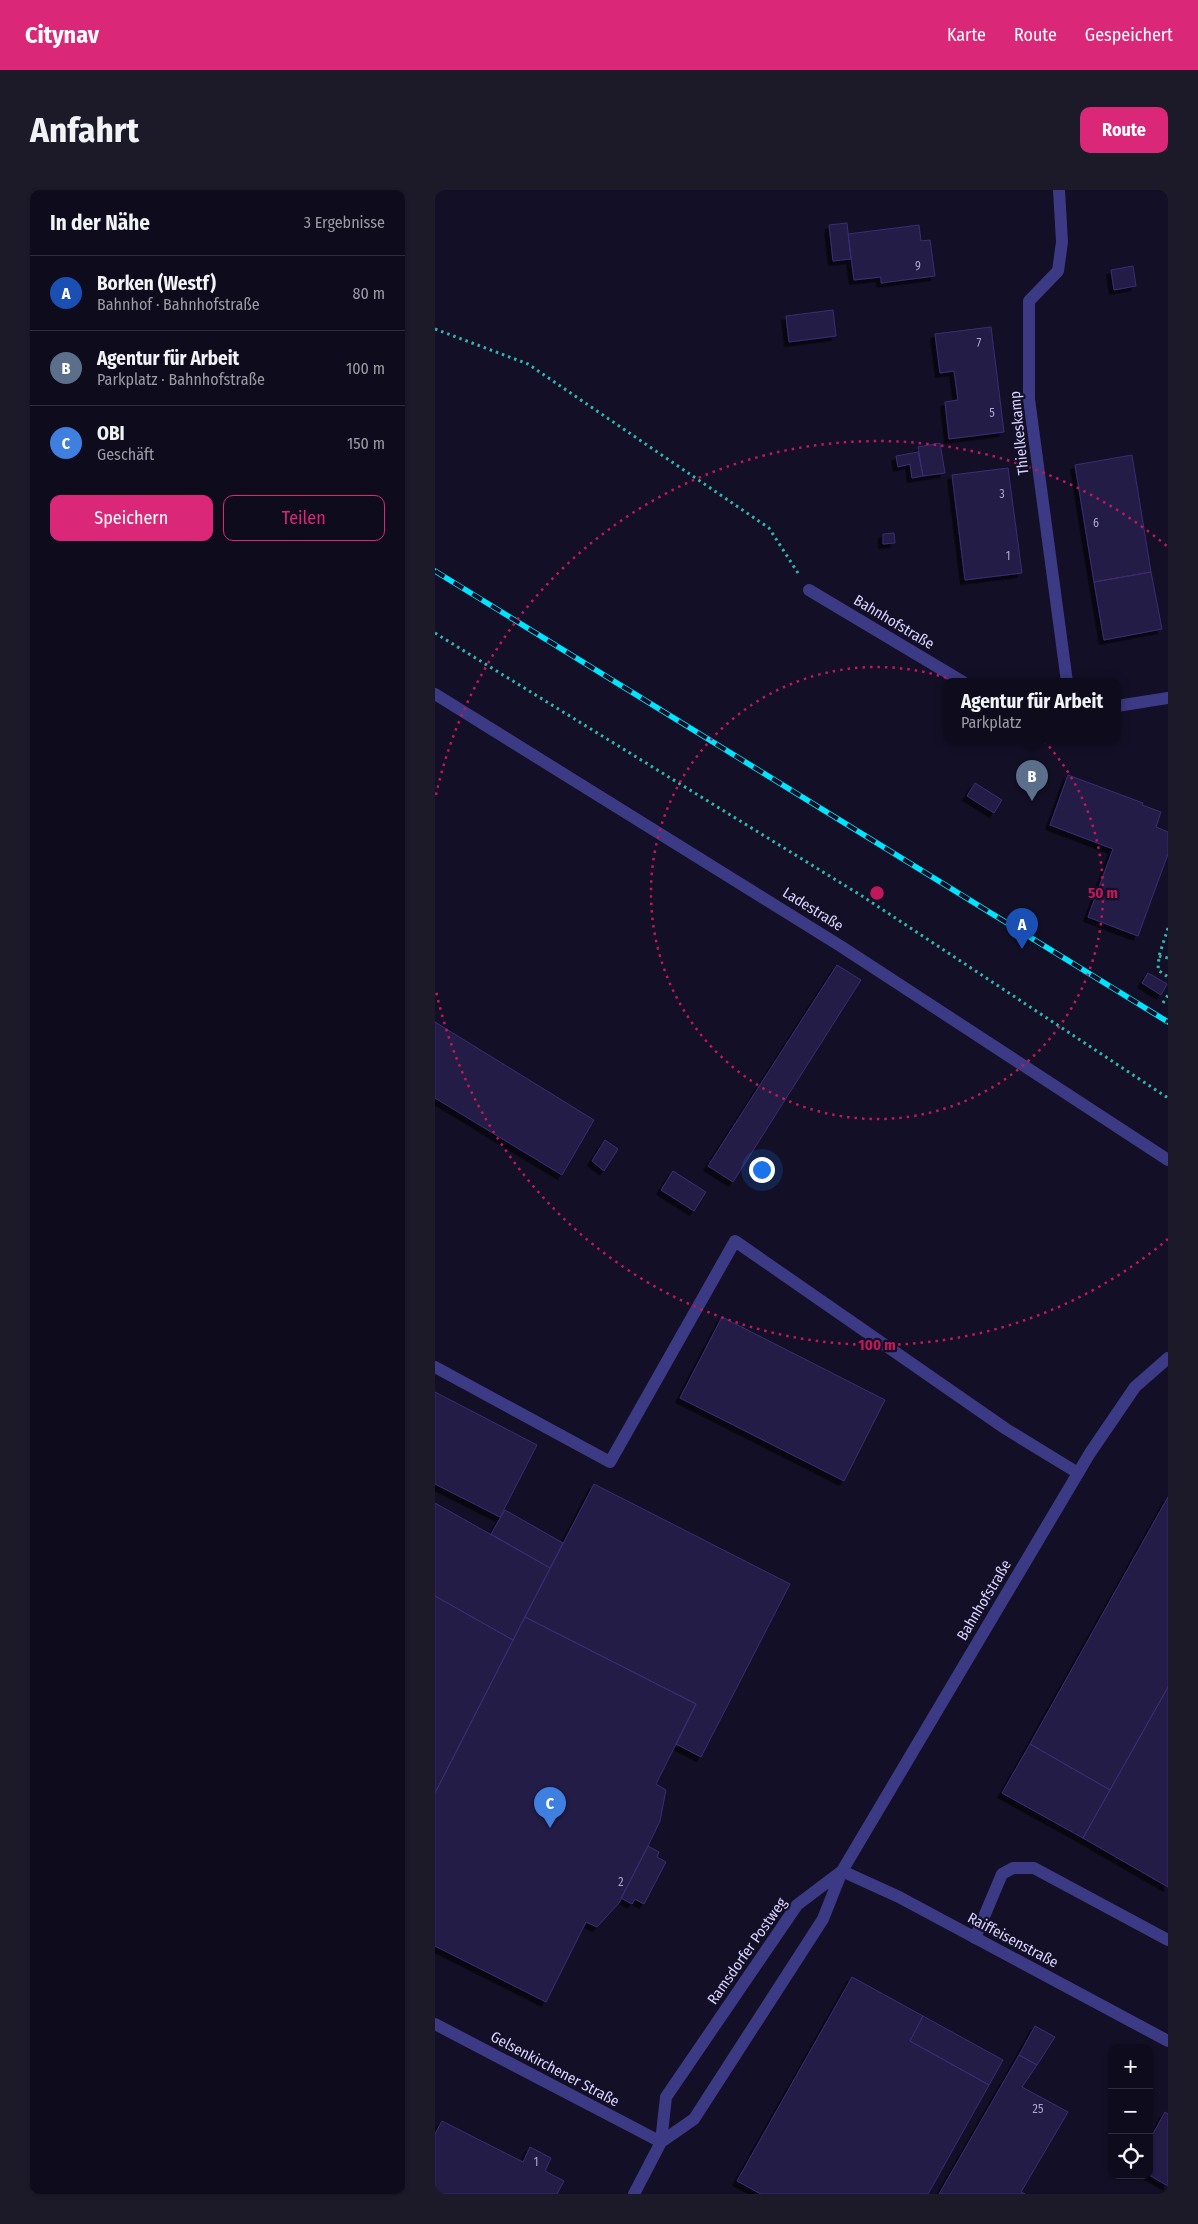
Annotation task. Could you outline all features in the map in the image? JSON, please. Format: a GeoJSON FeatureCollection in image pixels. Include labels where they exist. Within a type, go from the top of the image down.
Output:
{"type":"FeatureCollection","features":[{"type":"Feature","properties":{"kind":"street","name":"Thielkeskamp"},"geometry":{"type":"LineString","coordinates":[[1059,190],[1062,242],[1057,271],[1029,301],[1029,399],[1066,678]]}},
{"type":"Feature","properties":{"kind":"street","name":"Bahnhofstraße"},"geometry":{"type":"LineString","coordinates":[[809,590],[956,678]]}},
{"type":"Feature","properties":{"kind":"street","name":"Ladestraße"},"geometry":{"type":"LineString","coordinates":[[435,694],[842,946],[1168,1160]]}},
{"type":"Feature","properties":{"kind":"street"},"geometry":{"type":"LineString","coordinates":[[1121,705],[1168,698]]}},
{"type":"Feature","properties":{"kind":"street"},"geometry":{"type":"LineString","coordinates":[[435,1367],[610,1462],[735,1241],[1007,1429],[1078,1473]]}},
{"type":"Feature","properties":{"kind":"street","name":"Bahnhofstraße"},"geometry":{"type":"LineString","coordinates":[[842,1871],[1078,1473],[1135,1387],[1168,1358]]}},
{"type":"Feature","properties":{"kind":"street"},"geometry":{"type":"LineString","coordinates":[[975,1938],[1003,1874],[1013,1868],[1034,1868],[1168,1940]]}},
{"type":"Feature","properties":{"kind":"street","name":"Raiffeisenstraße"},"geometry":{"type":"LineString","coordinates":[[842,1871],[899,1897],[1168,2041]]}},
{"type":"Feature","properties":{"kind":"street","name":"Ramsdorfer Postweg"},"geometry":{"type":"LineString","coordinates":[[661,2142],[694,2118],[823,1919],[842,1871]]}},
{"type":"Feature","properties":{"kind":"street","name":"Ramsdorfer Postweg"},"geometry":{"type":"LineString","coordinates":[[634,2194],[661,2142],[666,2097],[797,1905],[842,1871]]}},
{"type":"Feature","properties":{"kind":"street","name":"Gelsenkirchener Straße"},"geometry":{"type":"LineString","coordinates":[[435,2024],[661,2142]]}},
{"type":"Feature","properties":{"kind":"path"},"geometry":{"type":"LineString","coordinates":[[435,329],[529,364],[769,528],[809,590]]}},
{"type":"Feature","properties":{"kind":"path"},"geometry":{"type":"LineString","coordinates":[[435,633],[862,896],[1168,1098]]}},
{"type":"Feature","properties":{"kind":"path"},"geometry":{"type":"LineString","coordinates":[[1168,928],[1159,956],[1158,970],[1168,977]]}},
{"type":"Feature","properties":{"kind":"path"},"geometry":{"type":"LineString","coordinates":[[1159,956],[1168,958]]}},
{"type":"Feature","properties":{"kind":"path"},"geometry":{"type":"LineString","coordinates":[[1165,1002],[1168,995]]}},
{"type":"Feature","properties":{"kind":"building"},"geometry":{"type":"Polygon","coordinates":[[[847,223],[851,259],[833,261],[829,225],[847,223]]]}},
{"type":"Feature","properties":{"kind":"building"},"geometry":{"type":"Polygon","coordinates":[[[919,225],[921,241],[930,240],[935,276],[881,283],[881,277],[854,280],[848,234],[919,225]]]}},
{"type":"Feature","properties":{"kind":"building"},"geometry":{"type":"Polygon","coordinates":[[[1133,266],[1136,286],[1114,290],[1111,270],[1133,266]]]}},
{"type":"Feature","properties":{"kind":"building"},"geometry":{"type":"Polygon","coordinates":[[[833,310],[836,336],[789,342],[786,316],[833,310]]]}},
{"type":"Feature","properties":{"kind":"building"},"geometry":{"type":"Polygon","coordinates":[[[991,327],[1004,432],[949,439],[945,402],[958,400],[954,371],[940,373],[935,334],[991,327]]]}},
{"type":"Feature","properties":{"kind":"building"},"geometry":{"type":"Polygon","coordinates":[[[940,443],[945,473],[923,476],[918,447],[940,443]]]}},
{"type":"Feature","properties":{"kind":"building"},"geometry":{"type":"Polygon","coordinates":[[[918,452],[923,476],[912,478],[910,464],[898,467],[896,456],[918,452]]]}},
{"type":"Feature","properties":{"kind":"building"},"geometry":{"type":"Polygon","coordinates":[[[1132,455],[1151,572],[1094,582],[1075,465],[1132,455]]]}},
{"type":"Feature","properties":{"kind":"building"},"geometry":{"type":"Polygon","coordinates":[[[1008,468],[1022,573],[965,580],[952,475],[1008,468]]]}},
{"type":"Feature","properties":{"kind":"building"},"geometry":{"type":"Polygon","coordinates":[[[894,533],[895,543],[883,544],[883,534],[894,533]]]}},
{"type":"Feature","properties":{"kind":"building"},"geometry":{"type":"Polygon","coordinates":[[[1151,572],[1162,629],[1104,640],[1094,582],[1151,572]]]}},
{"type":"Feature","properties":{"kind":"building"},"geometry":{"type":"Polygon","coordinates":[[[1068,775],[1143,803],[1142,805],[1161,812],[1156,827],[1168,832],[1168,854],[1138,936],[1088,917],[1113,849],[1050,825],[1068,775]]]}},
{"type":"Feature","properties":{"kind":"building"},"geometry":{"type":"Polygon","coordinates":[[[975,783],[1002,800],[994,813],[967,796],[975,783]]]}},
{"type":"Feature","properties":{"kind":"building"},"geometry":{"type":"Polygon","coordinates":[[[837,965],[861,980],[733,1182],[708,1166],[837,965]]]}},
{"type":"Feature","properties":{"kind":"building"},"geometry":{"type":"Polygon","coordinates":[[[1148,973],[1167,984],[1161,995],[1142,983],[1148,973]]]}},
{"type":"Feature","properties":{"kind":"building"},"geometry":{"type":"Polygon","coordinates":[[[435,1022],[594,1120],[562,1175],[435,1098],[435,1022]]]}},
{"type":"Feature","properties":{"kind":"building"},"geometry":{"type":"Polygon","coordinates":[[[605,1140],[618,1149],[604,1171],[592,1161],[605,1140]]]}},
{"type":"Feature","properties":{"kind":"building"},"geometry":{"type":"Polygon","coordinates":[[[673,1171],[706,1192],[694,1211],[661,1190],[673,1171]]]}},
{"type":"Feature","properties":{"kind":"building"},"geometry":{"type":"Polygon","coordinates":[[[722,1317],[885,1400],[844,1481],[680,1398],[722,1317]]]}},
{"type":"Feature","properties":{"kind":"building"},"geometry":{"type":"Polygon","coordinates":[[[435,1392],[537,1445],[500,1517],[435,1484],[435,1392]]]}},
{"type":"Feature","properties":{"kind":"building"},"geometry":{"type":"Polygon","coordinates":[[[594,1484],[790,1584],[701,1757],[676,1744],[696,1704],[525,1617],[594,1484]]]}},
{"type":"Feature","properties":{"kind":"building"},"geometry":{"type":"Polygon","coordinates":[[[1168,1497],[1168,1687],[1110,1790],[1030,1744],[1168,1497]]]}},
{"type":"Feature","properties":{"kind":"building"},"geometry":{"type":"Polygon","coordinates":[[[435,1503],[550,1568],[513,1640],[435,1596],[435,1503]]]}},
{"type":"Feature","properties":{"kind":"building"},"geometry":{"type":"Polygon","coordinates":[[[505,1510],[563,1543],[550,1568],[491,1534],[505,1510]]]}},
{"type":"Feature","properties":{"kind":"building"},"geometry":{"type":"Polygon","coordinates":[[[435,1596],[513,1640],[435,1793],[435,1596]]]}},
{"type":"Feature","properties":{"kind":"building"},"geometry":{"type":"Polygon","coordinates":[[[525,1617],[696,1704],[656,1784],[666,1790],[660,1821],[648,1846],[619,1903],[597,1927],[586,1922],[546,2002],[435,1946],[435,1793],[525,1617]]]}},
{"type":"Feature","properties":{"kind":"building"},"geometry":{"type":"Polygon","coordinates":[[[1168,1687],[1168,1887],[1083,1838],[1168,1687]]]}},
{"type":"Feature","properties":{"kind":"building"},"geometry":{"type":"Polygon","coordinates":[[[1030,1744],[1110,1790],[1083,1838],[1002,1793],[1030,1744]]]}},
{"type":"Feature","properties":{"kind":"building"},"geometry":{"type":"Polygon","coordinates":[[[648,1846],[659,1852],[657,1857],[666,1862],[644,1904],[635,1899],[632,1904],[621,1898],[648,1846]]]}},
{"type":"Feature","properties":{"kind":"building"},"geometry":{"type":"Polygon","coordinates":[[[852,1977],[923,2016],[910,2041],[989,2085],[928,2194],[761,2194],[737,2181],[852,1977]]]}},
{"type":"Feature","properties":{"kind":"building"},"geometry":{"type":"Polygon","coordinates":[[[923,2016],[1003,2060],[989,2085],[910,2041],[923,2016]]]}},
{"type":"Feature","properties":{"kind":"building"},"geometry":{"type":"Polygon","coordinates":[[[1035,2026],[1055,2037],[1037,2065],[1019,2055],[1035,2026]]]}},
{"type":"Feature","properties":{"kind":"building"},"geometry":{"type":"Polygon","coordinates":[[[1019,2055],[1037,2065],[1022,2087],[1068,2112],[1021,2192],[1025,2194],[939,2194],[1019,2055]]]}},
{"type":"Feature","properties":{"kind":"building"},"geometry":{"type":"Polygon","coordinates":[[[1165,2112],[1168,2114],[1168,2186],[1153,2177],[1153,2134],[1165,2112]]]}},
{"type":"Feature","properties":{"kind":"building"},"geometry":{"type":"Polygon","coordinates":[[[442,2121],[523,2162],[530,2147],[551,2158],[545,2171],[564,2181],[557,2194],[435,2194],[435,2134],[442,2121]]]}},
{"type":"Feature","properties":{"kind":"railway"},"geometry":{"type":"LineString","coordinates":[[435,571],[1168,1022]]}},
{"type":"Feature","properties":{"kind":"place","name":"Agentur für Arbeit"},"geometry":{"type":"Point","coordinates":[1032,801]}},
{"type":"Feature","properties":{"kind":"place","name":"Borken (Westf)"},"geometry":{"type":"Point","coordinates":[1022,949]}},
{"type":"Feature","properties":{"kind":"place","name":"OBI"},"geometry":{"type":"Point","coordinates":[550,1828]}}]}
